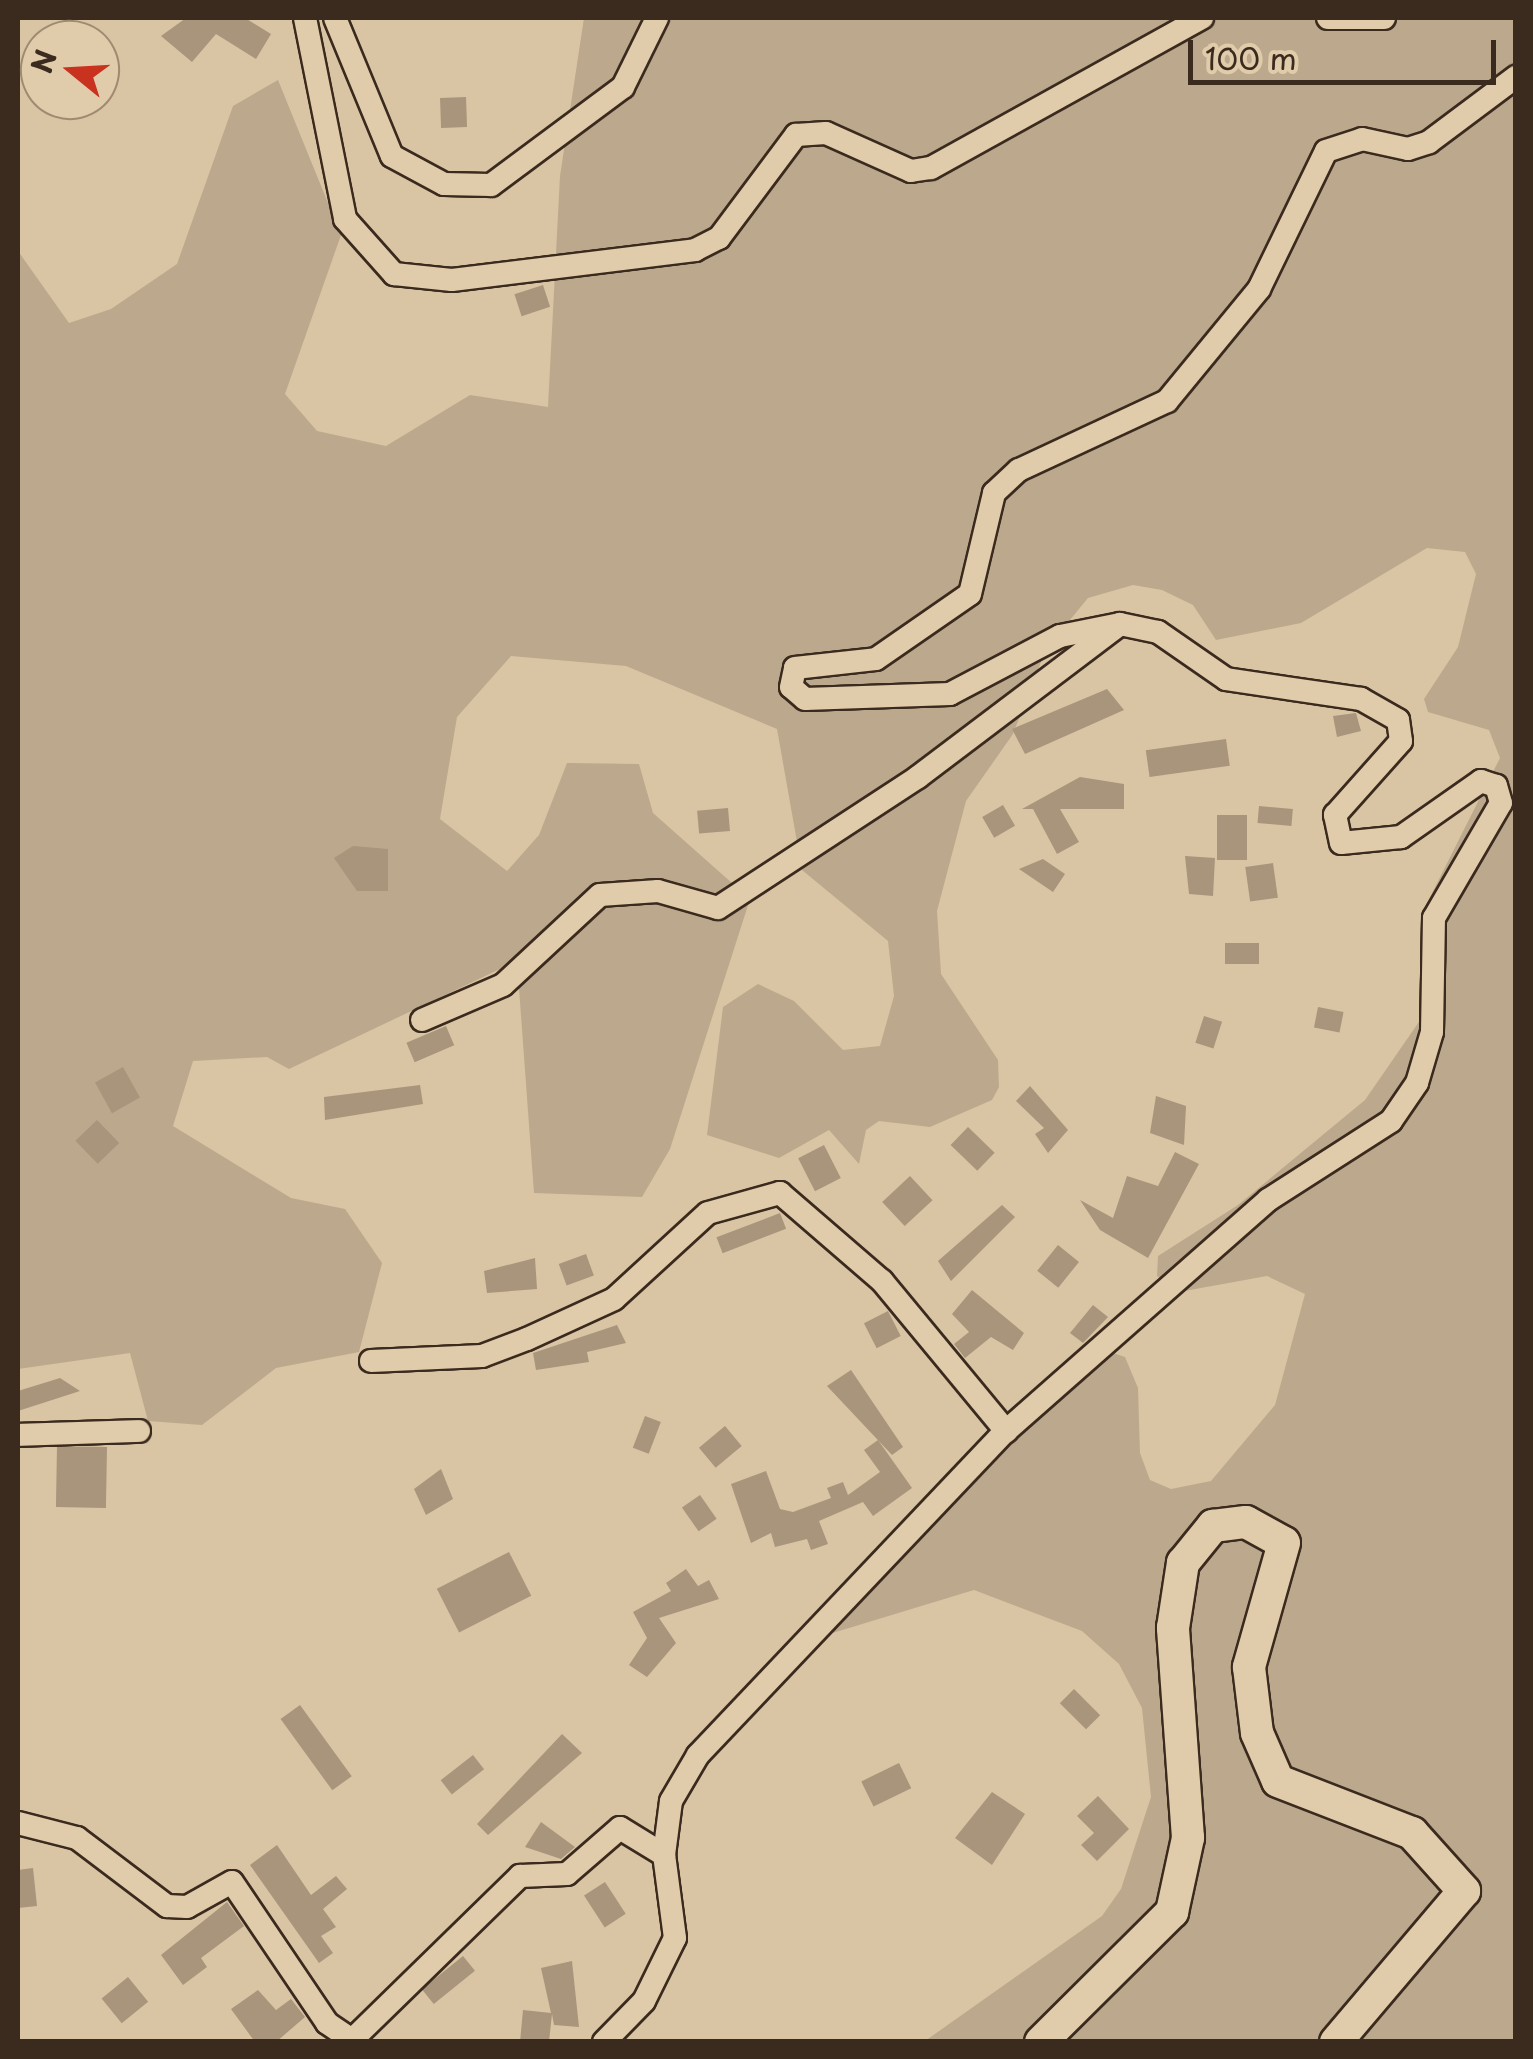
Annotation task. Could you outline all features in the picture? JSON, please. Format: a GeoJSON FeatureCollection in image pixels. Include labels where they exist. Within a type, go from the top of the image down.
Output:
{"type":"FeatureCollection","features":[{"type":"Feature","properties":{"kind":"main road"},"geometry":{"type":"LineString","coordinates":[[1041,2042],[1172,1912],[1188,1838],[1172,1628],[1184,1563],[1213,1526],[1246,1522],[1284,1543],[1249,1667],[1257,1733],[1278,1782],[1412,1832],[1464,1891],[1336,2042]]}},
{"type":"Feature","properties":{"kind":"street"},"geometry":{"type":"LineString","coordinates":[[305,18],[345,219],[394,274],[452,280],[695,250],[719,238],[796,135],[826,133],[911,171],[931,168],[1202,18]]}},
{"type":"Feature","properties":{"kind":"street"},"geometry":{"type":"LineString","coordinates":[[334,18],[392,156],[444,184],[492,185],[623,87],[657,18]]}},
{"type":"Feature","properties":{"kind":"street"},"geometry":{"type":"LineString","coordinates":[[1328,18],[1384,18]]}},
{"type":"Feature","properties":{"kind":"street"},"geometry":{"type":"LineString","coordinates":[[604,2042],[644,2000],[675,1938],[664,1855],[671,1801],[698,1754],[1006,1432],[1268,1200],[1391,1121],[1416,1083],[1432,1032],[1434,918],[1501,803],[1496,786],[1481,781],[1402,837],[1341,843],[1335,815],[1402,741],[1398,720],[1362,698],[1226,679],[1158,632],[1120,624],[1060,636],[950,694],[804,699],[791,687],[795,668],[876,659],[933,626],[970,594],[994,493],[1019,470],[1167,401],[1259,289],[1326,151],[1362,139],[1408,149],[1429,142],[1516,77]]}},
{"type":"Feature","properties":{"kind":"street"},"geometry":{"type":"LineString","coordinates":[[422,1020],[503,985],[600,895],[658,891],[718,908],[902,788],[1120,624]]}},
{"type":"Feature","properties":{"kind":"street"},"geometry":{"type":"LineString","coordinates":[[371,1361],[482,1356],[527,1339],[614,1299],[708,1213],[780,1193],[882,1281],[1006,1432]]}},
{"type":"Feature","properties":{"kind":"street"},"geometry":{"type":"LineString","coordinates":[[18,1435],[138,1431]]}},
{"type":"Feature","properties":{"kind":"street"},"geometry":{"type":"LineString","coordinates":[[18,1825],[77,1838],[167,1906],[187,1907],[232,1882],[327,2023],[352,2040],[520,1876],[567,1874],[620,1828],[664,1855]]}},
{"type":"Feature","properties":{"kind":"shaded area"},"geometry":{"type":"Polygon","coordinates":[[[584,18],[1515,18],[1515,2041],[925,2041],[1102,1916],[1121,1889],[1151,1797],[1142,1708],[1119,1664],[1082,1631],[974,1590],[826,1635],[876,1549],[1101,1349],[1125,1357],[1138,1388],[1140,1453],[1150,1480],[1171,1489],[1211,1481],[1275,1405],[1305,1294],[1267,1276],[1179,1292],[1157,1276],[1158,1256],[1238,1205],[1365,1100],[1423,1016],[1424,909],[1500,758],[1489,730],[1428,712],[1424,699],[1458,647],[1476,574],[1465,552],[1427,548],[1301,623],[1216,640],[1193,605],[1162,590],[1133,585],[1088,598],[1046,649],[1013,734],[966,801],[937,911],[941,974],[998,1060],[999,1087],[992,1100],[930,1127],[879,1121],[866,1130],[859,1164],[829,1130],[779,1158],[707,1135],[723,1007],[758,984],[794,1001],[843,1050],[880,1046],[894,996],[888,941],[802,870],[777,729],[626,666],[511,656],[457,717],[440,819],[507,871],[539,835],[567,763],[639,764],[653,813],[750,899],[670,1149],[642,1197],[534,1193],[517,961],[289,1069],[267,1057],[193,1061],[173,1126],[291,1198],[345,1209],[382,1263],[359,1352],[276,1368],[202,1425],[148,1421],[130,1353],[18,1369],[18,251],[69,323],[111,309],[177,264],[233,106],[278,80],[341,235],[285,394],[317,431],[386,446],[470,395],[548,407],[560,176],[584,18]]]}},
{"type":"Feature","properties":{"kind":"building"},"geometry":{"type":"Polygon","coordinates":[[[186,18],[245,18],[271,34],[256,59],[216,34],[192,62],[161,36],[186,18]]]}},
{"type":"Feature","properties":{"kind":"building"},"geometry":{"type":"Polygon","coordinates":[[[466,97],[467,127],[441,128],[440,98],[466,97]]]}},
{"type":"Feature","properties":{"kind":"building"},"geometry":{"type":"Polygon","coordinates":[[[543,285],[550,307],[522,316],[514,294],[543,285]]]}},
{"type":"Feature","properties":{"kind":"building"},"geometry":{"type":"Polygon","coordinates":[[[1107,689],[1124,710],[1025,754],[1012,729],[1107,689]]]}},
{"type":"Feature","properties":{"kind":"building"},"geometry":{"type":"Polygon","coordinates":[[[1356,713],[1361,731],[1337,737],[1333,716],[1356,713]]]}},
{"type":"Feature","properties":{"kind":"building"},"geometry":{"type":"Polygon","coordinates":[[[1226,739],[1230,766],[1150,777],[1146,750],[1226,739]]]}},
{"type":"Feature","properties":{"kind":"building"},"geometry":{"type":"Polygon","coordinates":[[[1080,777],[1124,784],[1124,809],[1060,809],[1079,842],[1057,854],[1033,809],[1022,809],[1080,777]]]}},
{"type":"Feature","properties":{"kind":"building"},"geometry":{"type":"Polygon","coordinates":[[[1003,805],[1015,826],[994,838],[982,817],[1003,805]]]}},
{"type":"Feature","properties":{"kind":"building"},"geometry":{"type":"Polygon","coordinates":[[[1259,806],[1293,809],[1291,826],[1258,823],[1259,806]]]}},
{"type":"Feature","properties":{"kind":"building"},"geometry":{"type":"Polygon","coordinates":[[[728,808],[730,831],[699,834],[697,811],[728,808]]]}},
{"type":"Feature","properties":{"kind":"building"},"geometry":{"type":"Polygon","coordinates":[[[1217,815],[1247,815],[1247,860],[1217,860],[1217,815]]]}},
{"type":"Feature","properties":{"kind":"building"},"geometry":{"type":"Polygon","coordinates":[[[353,846],[388,849],[388,891],[357,891],[334,858],[353,846]]]}},
{"type":"Feature","properties":{"kind":"building"},"geometry":{"type":"Polygon","coordinates":[[[1185,856],[1215,858],[1213,896],[1189,894],[1185,856]]]}},
{"type":"Feature","properties":{"kind":"building"},"geometry":{"type":"Polygon","coordinates":[[[1043,859],[1065,874],[1053,892],[1019,869],[1043,859]]]}},
{"type":"Feature","properties":{"kind":"building"},"geometry":{"type":"Polygon","coordinates":[[[1273,863],[1278,898],[1250,902],[1245,867],[1273,863]]]}},
{"type":"Feature","properties":{"kind":"building"},"geometry":{"type":"Polygon","coordinates":[[[1225,943],[1259,943],[1259,964],[1225,964],[1225,943]]]}},
{"type":"Feature","properties":{"kind":"building"},"geometry":{"type":"Polygon","coordinates":[[[1318,1007],[1344,1012],[1340,1033],[1314,1028],[1318,1007]]]}},
{"type":"Feature","properties":{"kind":"building"},"geometry":{"type":"Polygon","coordinates":[[[1204,1016],[1222,1022],[1213,1049],[1195,1043],[1204,1016]]]}},
{"type":"Feature","properties":{"kind":"building"},"geometry":{"type":"Polygon","coordinates":[[[446,1026],[454,1045],[415,1062],[406,1043],[446,1026]]]}},
{"type":"Feature","properties":{"kind":"building"},"geometry":{"type":"Polygon","coordinates":[[[123,1067],[140,1098],[112,1113],[95,1083],[123,1067]]]}},
{"type":"Feature","properties":{"kind":"building"},"geometry":{"type":"Polygon","coordinates":[[[420,1085],[423,1104],[325,1120],[324,1097],[420,1085]]]}},
{"type":"Feature","properties":{"kind":"building"},"geometry":{"type":"Polygon","coordinates":[[[1030,1086],[1068,1130],[1048,1153],[1035,1134],[1044,1128],[1016,1101],[1030,1086]]]}},
{"type":"Feature","properties":{"kind":"building"},"geometry":{"type":"Polygon","coordinates":[[[1156,1096],[1186,1106],[1184,1145],[1150,1133],[1156,1096]]]}},
{"type":"Feature","properties":{"kind":"building"},"geometry":{"type":"Polygon","coordinates":[[[97,1120],[119,1143],[98,1164],[75,1141],[97,1120]]]}},
{"type":"Feature","properties":{"kind":"building"},"geometry":{"type":"Polygon","coordinates":[[[968,1127],[995,1153],[977,1171],[951,1145],[968,1127]]]}},
{"type":"Feature","properties":{"kind":"building"},"geometry":{"type":"Polygon","coordinates":[[[824,1145],[841,1178],[815,1191],[798,1158],[824,1145]]]}},
{"type":"Feature","properties":{"kind":"building"},"geometry":{"type":"Polygon","coordinates":[[[1175,1152],[1199,1164],[1148,1258],[1100,1230],[1080,1200],[1113,1218],[1127,1176],[1158,1186],[1175,1152]]]}},
{"type":"Feature","properties":{"kind":"building"},"geometry":{"type":"Polygon","coordinates":[[[910,1176],[933,1200],[905,1226],[882,1202],[910,1176]]]}},
{"type":"Feature","properties":{"kind":"building"},"geometry":{"type":"Polygon","coordinates":[[[1002,1205],[1015,1217],[951,1281],[938,1261],[1002,1205]]]}},
{"type":"Feature","properties":{"kind":"building"},"geometry":{"type":"Polygon","coordinates":[[[780,1213],[786,1229],[723,1253],[717,1237],[780,1213]]]}},
{"type":"Feature","properties":{"kind":"building"},"geometry":{"type":"Polygon","coordinates":[[[1058,1245],[1079,1262],[1058,1288],[1037,1271],[1058,1245]]]}},
{"type":"Feature","properties":{"kind":"building"},"geometry":{"type":"Polygon","coordinates":[[[586,1254],[594,1276],[567,1286],[559,1264],[586,1254]]]}},
{"type":"Feature","properties":{"kind":"building"},"geometry":{"type":"Polygon","coordinates":[[[535,1258],[537,1289],[487,1293],[484,1271],[535,1258]]]}},
{"type":"Feature","properties":{"kind":"building"},"geometry":{"type":"Polygon","coordinates":[[[972,1290],[1024,1333],[1013,1350],[991,1337],[965,1358],[954,1344],[969,1332],[952,1314],[972,1290]]]}},
{"type":"Feature","properties":{"kind":"building"},"geometry":{"type":"Polygon","coordinates":[[[1093,1305],[1108,1317],[1083,1343],[1070,1333],[1093,1305]]]}},
{"type":"Feature","properties":{"kind":"building"},"geometry":{"type":"Polygon","coordinates":[[[888,1311],[901,1336],[877,1348],[864,1323],[888,1311]]]}},
{"type":"Feature","properties":{"kind":"building"},"geometry":{"type":"Polygon","coordinates":[[[617,1325],[626,1343],[587,1352],[589,1362],[536,1370],[533,1353],[617,1325]]]}},
{"type":"Feature","properties":{"kind":"building"},"geometry":{"type":"Polygon","coordinates":[[[851,1370],[903,1447],[892,1455],[827,1386],[851,1370]]]}},
{"type":"Feature","properties":{"kind":"building"},"geometry":{"type":"Polygon","coordinates":[[[60,1378],[80,1391],[18,1411],[18,1391],[60,1378]]]}},
{"type":"Feature","properties":{"kind":"building"},"geometry":{"type":"Polygon","coordinates":[[[645,1416],[661,1422],[649,1454],[633,1448],[645,1416]]]}},
{"type":"Feature","properties":{"kind":"building"},"geometry":{"type":"Polygon","coordinates":[[[725,1426],[742,1446],[716,1468],[699,1448],[725,1426]]]}},
{"type":"Feature","properties":{"kind":"building"},"geometry":{"type":"Polygon","coordinates":[[[878,1440],[912,1488],[873,1516],[863,1502],[819,1521],[828,1544],[811,1550],[807,1539],[775,1547],[771,1533],[751,1543],[731,1484],[766,1471],[780,1509],[793,1512],[831,1498],[827,1488],[843,1482],[848,1495],[880,1472],[864,1450],[878,1440]]]}},
{"type":"Feature","properties":{"kind":"building"},"geometry":{"type":"Polygon","coordinates":[[[57,1446],[107,1447],[106,1508],[56,1507],[57,1446]]]}},
{"type":"Feature","properties":{"kind":"building"},"geometry":{"type":"Polygon","coordinates":[[[441,1469],[453,1499],[426,1515],[414,1489],[441,1469]]]}},
{"type":"Feature","properties":{"kind":"building"},"geometry":{"type":"Polygon","coordinates":[[[700,1495],[717,1519],[699,1531],[682,1508],[700,1495]]]}},
{"type":"Feature","properties":{"kind":"building"},"geometry":{"type":"Polygon","coordinates":[[[509,1552],[531,1596],[459,1632],[437,1589],[509,1552]]]}},
{"type":"Feature","properties":{"kind":"building"},"geometry":{"type":"Polygon","coordinates":[[[686,1569],[698,1586],[709,1580],[719,1599],[659,1618],[676,1643],[647,1677],[629,1665],[647,1638],[633,1612],[671,1591],[666,1583],[686,1569]]]}},
{"type":"Feature","properties":{"kind":"building"},"geometry":{"type":"Polygon","coordinates":[[[1074,1689],[1100,1715],[1086,1729],[1060,1703],[1074,1689]]]}},
{"type":"Feature","properties":{"kind":"building"},"geometry":{"type":"Polygon","coordinates":[[[300,1705],[352,1776],[332,1790],[281,1719],[300,1705]]]}},
{"type":"Feature","properties":{"kind":"building"},"geometry":{"type":"Polygon","coordinates":[[[562,1734],[582,1753],[488,1835],[477,1824],[562,1734]]]}},
{"type":"Feature","properties":{"kind":"building"},"geometry":{"type":"Polygon","coordinates":[[[473,1755],[484,1769],[452,1794],[441,1780],[473,1755]]]}},
{"type":"Feature","properties":{"kind":"building"},"geometry":{"type":"Polygon","coordinates":[[[899,1763],[911,1788],[874,1807],[861,1781],[899,1763]]]}},
{"type":"Feature","properties":{"kind":"building"},"geometry":{"type":"Polygon","coordinates":[[[992,1792],[1025,1814],[992,1865],[955,1838],[992,1792]]]}},
{"type":"Feature","properties":{"kind":"building"},"geometry":{"type":"Polygon","coordinates":[[[1098,1796],[1129,1829],[1097,1861],[1081,1845],[1094,1833],[1077,1816],[1098,1796]]]}},
{"type":"Feature","properties":{"kind":"building"},"geometry":{"type":"Polygon","coordinates":[[[541,1822],[575,1847],[561,1859],[525,1847],[541,1822]]]}},
{"type":"Feature","properties":{"kind":"building"},"geometry":{"type":"Polygon","coordinates":[[[277,1845],[311,1895],[336,1876],[347,1889],[323,1909],[336,1927],[321,1936],[333,1953],[319,1963],[250,1865],[277,1845]]]}},
{"type":"Feature","properties":{"kind":"building"},"geometry":{"type":"Polygon","coordinates":[[[33,1868],[37,1906],[18,1908],[18,1870],[33,1868]]]}},
{"type":"Feature","properties":{"kind":"building"},"geometry":{"type":"Polygon","coordinates":[[[605,1882],[626,1914],[605,1927],[584,1896],[605,1882]]]}},
{"type":"Feature","properties":{"kind":"building"},"geometry":{"type":"Polygon","coordinates":[[[227,1902],[244,1926],[201,1958],[207,1967],[183,1985],[161,1955],[227,1902]]]}},
{"type":"Feature","properties":{"kind":"building"},"geometry":{"type":"Polygon","coordinates":[[[463,1956],[475,1971],[434,2004],[422,1989],[463,1956]]]}},
{"type":"Feature","properties":{"kind":"building"},"geometry":{"type":"Polygon","coordinates":[[[572,1961],[579,2027],[554,2025],[552,2014],[549,2042],[520,2042],[523,2010],[551,2013],[541,1968],[572,1961]]]}},
{"type":"Feature","properties":{"kind":"building"},"geometry":{"type":"Polygon","coordinates":[[[128,1977],[148,2002],[122,2023],[102,1998],[128,1977]]]}},
{"type":"Feature","properties":{"kind":"building"},"geometry":{"type":"Polygon","coordinates":[[[258,1990],[276,2010],[291,1999],[305,2017],[276,2042],[255,2042],[231,2009],[258,1990]]]}}]}
